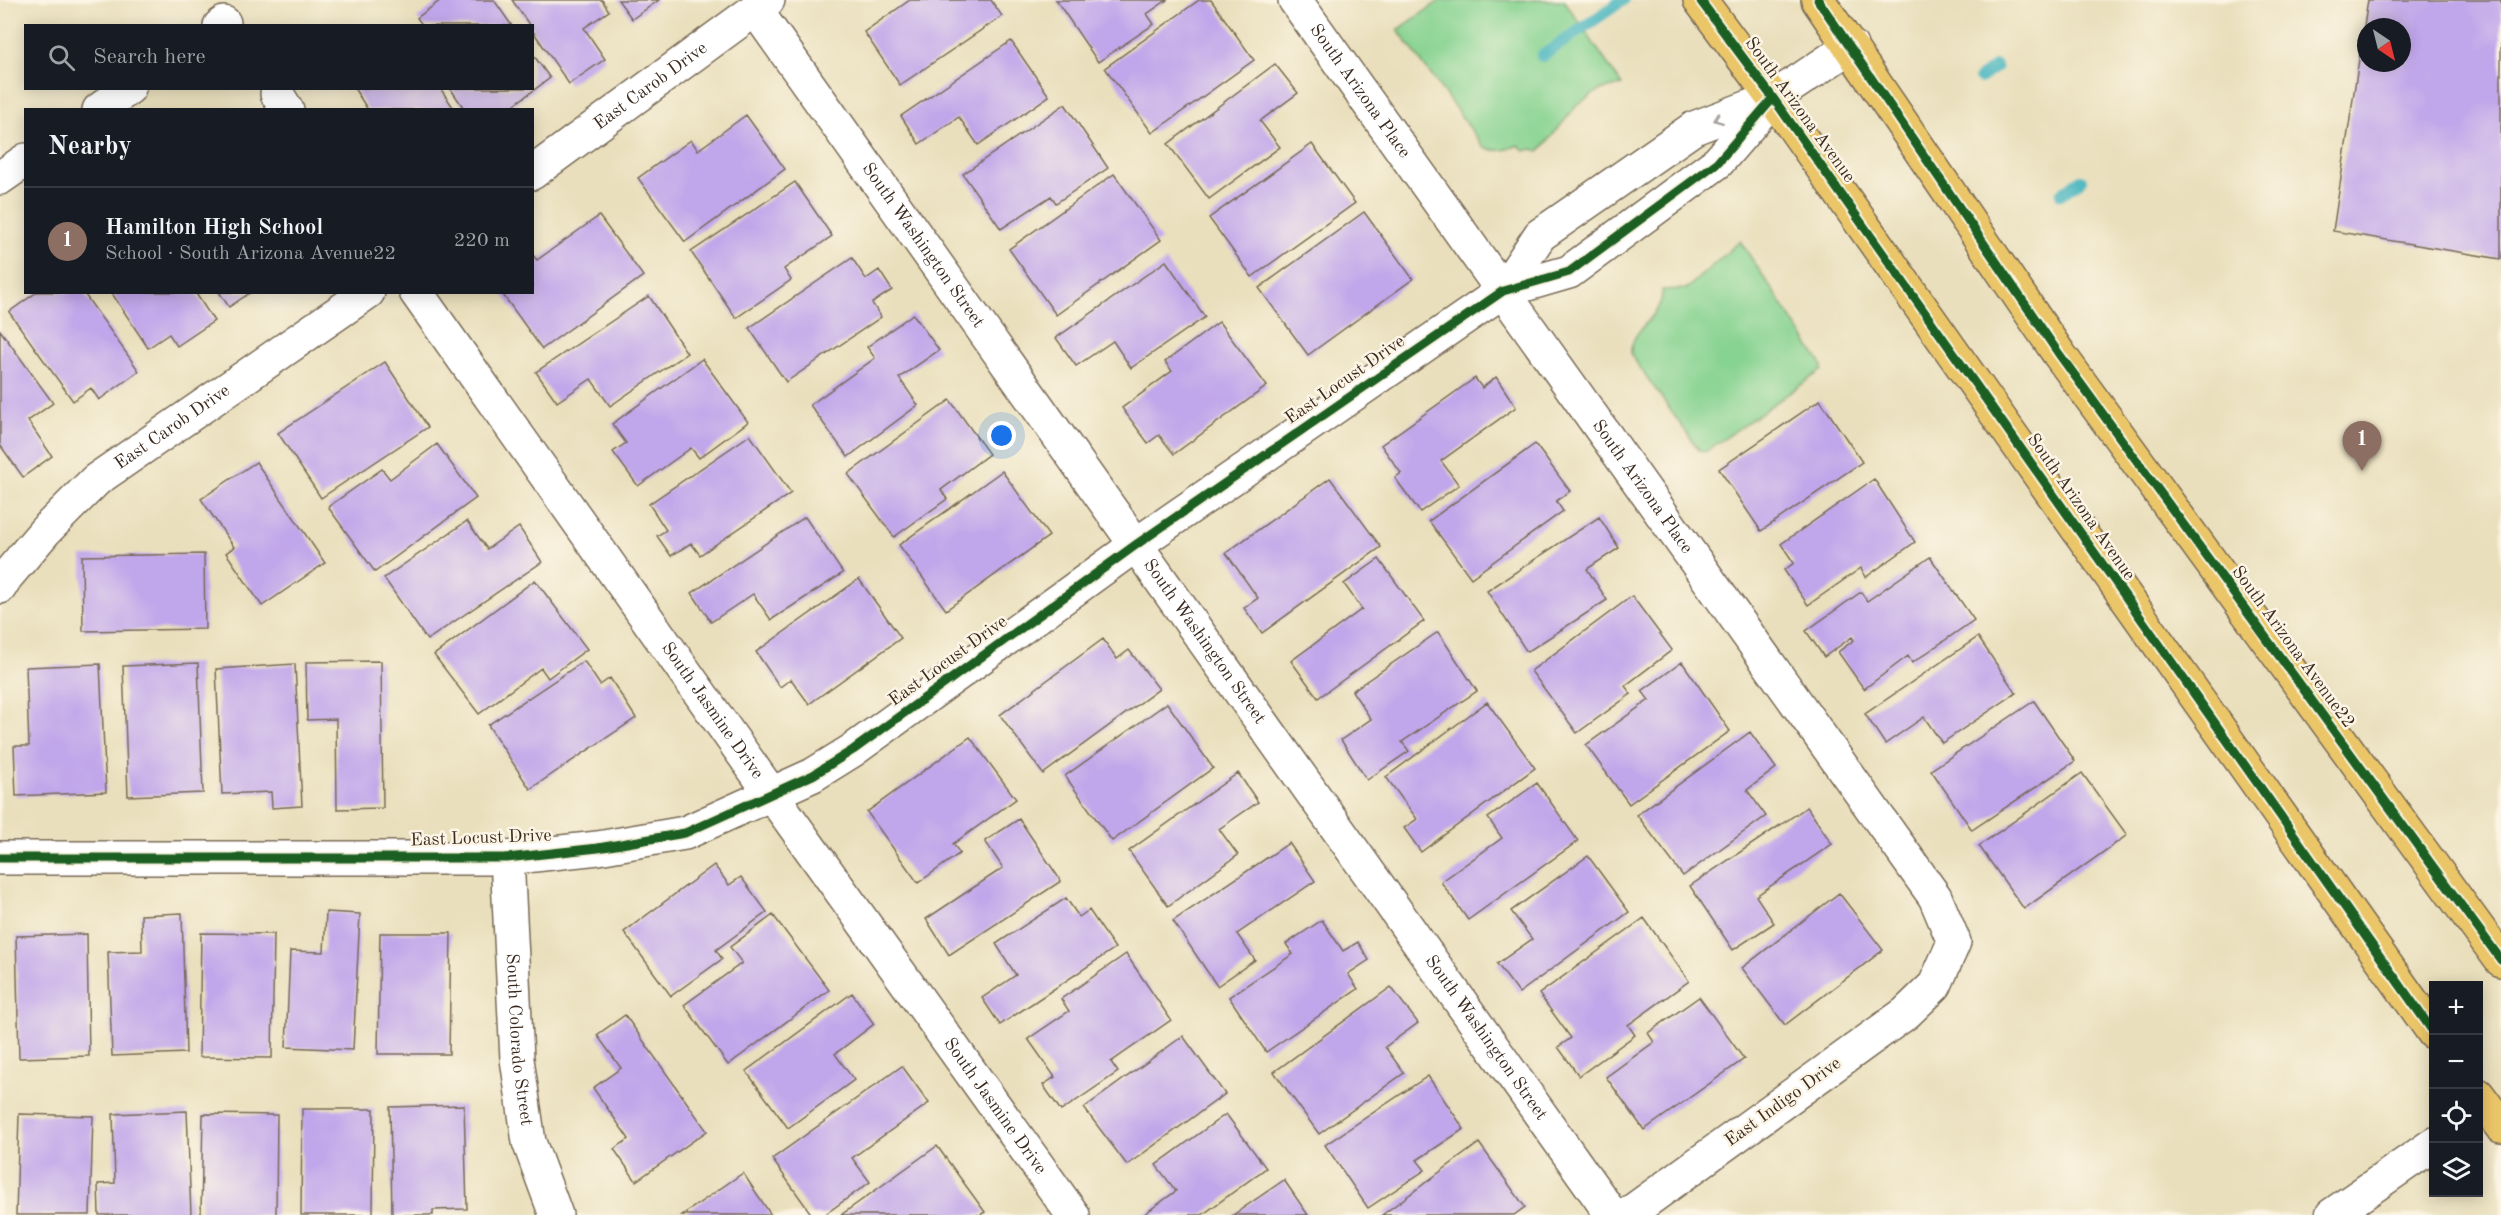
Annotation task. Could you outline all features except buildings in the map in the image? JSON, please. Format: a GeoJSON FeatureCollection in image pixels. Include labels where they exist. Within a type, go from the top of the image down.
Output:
{"type":"FeatureCollection","features":[{"type":"Feature","properties":{"kind":"main road","name":"South Arizona Avenue"},"geometry":{"type":"LineString","coordinates":[[1701,0],[1773,98],[2429,1028]]}},
{"type":"Feature","properties":{"kind":"main road"},"geometry":{"type":"LineString","coordinates":[[1818,0],[1851,46]]}},
{"type":"Feature","properties":{"kind":"main road","name":"South Arizona Avenue22"},"geometry":{"type":"LineString","coordinates":[[1851,46],[2059,354],[2501,960]]}},
{"type":"Feature","properties":{"kind":"street","name":"South Arizona Place"},"geometry":{"type":"LineString","coordinates":[[1295,0],[1935,897],[1954,942],[1935,985]]}},
{"type":"Feature","properties":{"kind":"street","name":"East Carob Drive"},"geometry":{"type":"LineString","coordinates":[[534,172],[761,4]]}},
{"type":"Feature","properties":{"kind":"street","name":"South Washington Street"},"geometry":{"type":"LineString","coordinates":[[761,4],[1137,544],[1612,1215]]}},
{"type":"Feature","properties":{"kind":"street","name":"East Locust Drive"},"geometry":{"type":"LineString","coordinates":[[1503,291],[1540,235],[1694,128],[1773,98],[1851,46]]}},
{"type":"Feature","properties":{"kind":"street"},"geometry":{"type":"LineString","coordinates":[[102,108],[126,90]]}},
{"type":"Feature","properties":{"kind":"street","name":"East Locust Drive"},"geometry":{"type":"LineString","coordinates":[[0,858],[507,858],[609,847],[685,833],[813,776],[853,750],[1137,544],[1503,291],[1569,273],[1718,162],[1773,98]]}},
{"type":"Feature","properties":{"kind":"street"},"geometry":{"type":"LineString","coordinates":[[0,178],[24,161]]}},
{"type":"Feature","properties":{"kind":"street","name":"East Carob Drive"},"geometry":{"type":"LineString","coordinates":[[0,587],[45,531],[96,480],[365,294]]}},
{"type":"Feature","properties":{"kind":"street","name":"South Jasmine Drive"},"geometry":{"type":"LineString","coordinates":[[417,294],[1073,1215]]}},
{"type":"Feature","properties":{"kind":"street","name":"South Colorado Street"},"geometry":{"type":"LineString","coordinates":[[507,858],[517,1059],[529,1142],[556,1215]]}},
{"type":"Feature","properties":{"kind":"street","name":"East Indigo Drive"},"geometry":{"type":"LineString","coordinates":[[1627,1215],[1906,1013],[1935,985]]}},
{"type":"Feature","properties":{"kind":"street"},"geometry":{"type":"LineString","coordinates":[[2332,1215],[2429,1147]]}},
{"type":"Feature","properties":{"kind":"green space"},"geometry":{"type":"Polygon","coordinates":[[[1441,0],[1564,0],[1622,85],[1600,90],[1578,104],[1539,152],[1533,149],[1524,151],[1519,145],[1501,150],[1492,150],[1483,146],[1398,30],[1441,0]]]}},
{"type":"Feature","properties":{"kind":"green space"},"geometry":{"type":"Polygon","coordinates":[[[1740,241],[1822,365],[1822,370],[1705,452],[1699,450],[1631,355],[1632,345],[1635,337],[1658,308],[1662,290],[1686,289],[1740,241]]]}},
{"type":"Feature","properties":{"kind":"waterway"},"geometry":{"type":"LineString","coordinates":[[1542,56],[1623,0]]}},
{"type":"Feature","properties":{"kind":"waterway"},"geometry":{"type":"LineString","coordinates":[[1980,78],[1996,66]]}},
{"type":"Feature","properties":{"kind":"waterway"},"geometry":{"type":"LineString","coordinates":[[2061,194],[2081,180]]}},
{"type":"Feature","properties":{"kind":"cycle path"},"geometry":{"type":"LineString","coordinates":[[1700,0],[1773,98],[2429,1026]]}},
{"type":"Feature","properties":{"kind":"cycle path"},"geometry":{"type":"LineString","coordinates":[[1818,0],[2059,354],[2501,960]]}},
{"type":"Feature","properties":{"kind":"cycle path"},"geometry":{"type":"LineString","coordinates":[[0,858],[507,858],[598,848],[685,833],[813,775],[853,750],[1137,544],[1503,291],[1569,272],[1718,162],[1773,98]]}},
{"type":"Feature","properties":{"kind":"place","name":"Hamilton High School"},"geometry":{"type":"Point","coordinates":[2362,471]}}]}
